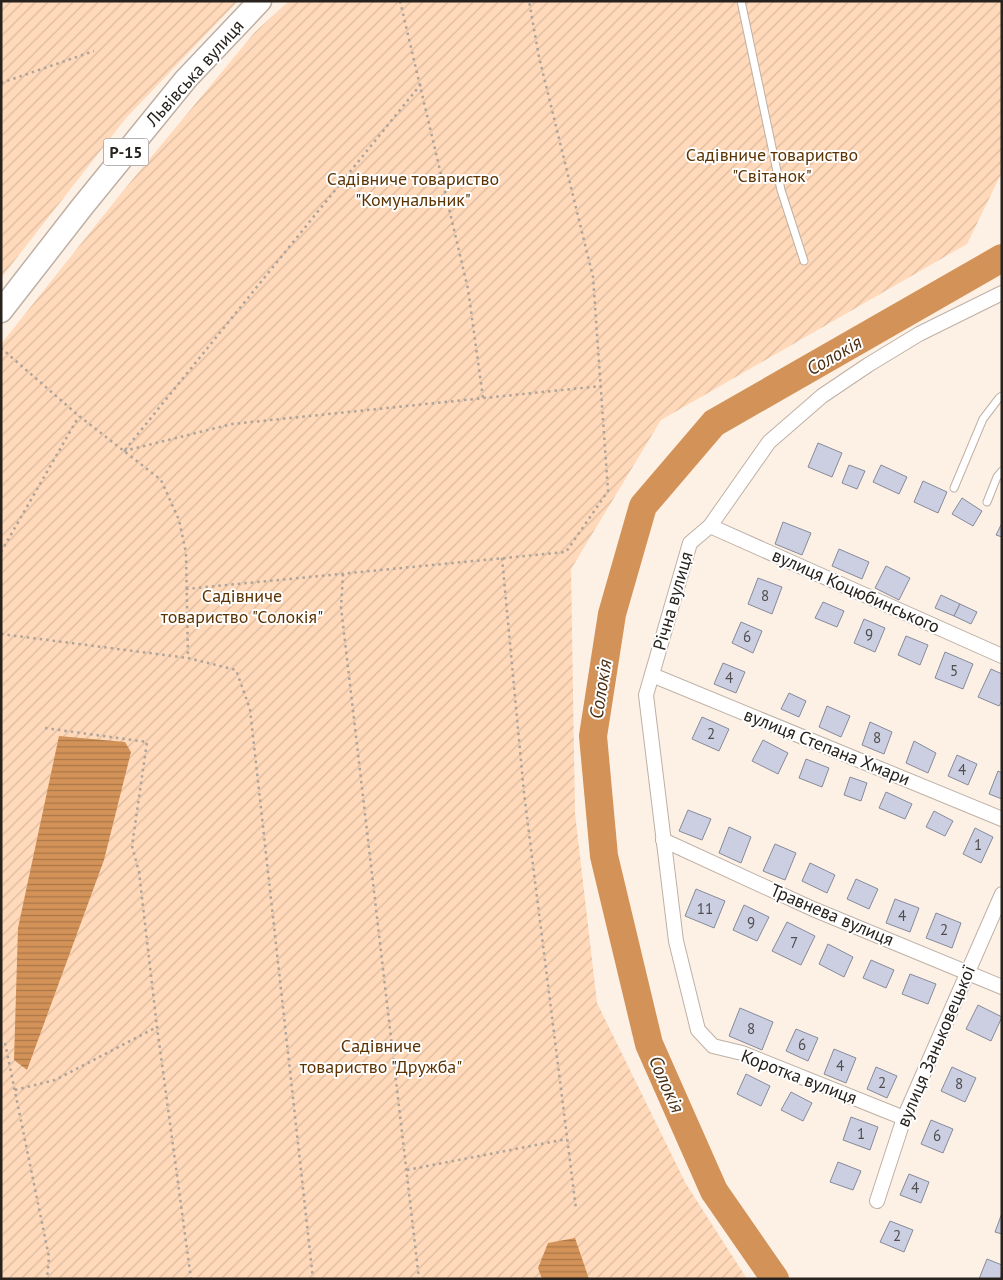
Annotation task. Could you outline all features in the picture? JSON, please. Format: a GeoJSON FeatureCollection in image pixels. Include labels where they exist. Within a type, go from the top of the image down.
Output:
{"type":"FeatureCollection","features":[{"type":"Feature","properties":{"kind":"main road","name":"Львівська вулиця"},"geometry":{"type":"LineString","coordinates":[[1,312],[82,207],[186,79],[260,1]]}},
{"type":"Feature","properties":{"kind":"street","name":"Річна вулиця"},"geometry":{"type":"LineString","coordinates":[[698,1030],[676,941],[646,695],[690,543],[710,526],[769,442],[822,396],[919,334],[1002,293]]}},
{"type":"Feature","properties":{"kind":"street","name":"вулиця Коцюбинського"},"geometry":{"type":"LineString","coordinates":[[710,526],[1002,656]]}},
{"type":"Feature","properties":{"kind":"street","name":"вулиця Степана Хмари"},"geometry":{"type":"LineString","coordinates":[[652,675],[1002,819]]}},
{"type":"Feature","properties":{"kind":"street","name":"Травнева вулиця"},"geometry":{"type":"LineString","coordinates":[[663,840],[813,909],[1002,987]]}},
{"type":"Feature","properties":{"kind":"street","name":"вулиця Заньковецької"},"geometry":{"type":"LineString","coordinates":[[877,1201],[904,1118],[1002,894]]}},
{"type":"Feature","properties":{"kind":"street","name":"Коротка вулиця"},"geometry":{"type":"LineString","coordinates":[[698,1030],[713,1046],[742,1053],[904,1118]]}},
{"type":"Feature","properties":{"kind":"lane"},"geometry":{"type":"LineString","coordinates":[[741,1],[781,190],[804,261]]}},
{"type":"Feature","properties":{"kind":"lane"},"geometry":{"type":"LineString","coordinates":[[954,488],[983,419],[1002,396]]}},
{"type":"Feature","properties":{"kind":"lane"},"geometry":{"type":"LineString","coordinates":[[988,502],[997,477],[1002,471]]}},
{"type":"Feature","properties":{"kind":"path"},"geometry":{"type":"LineString","coordinates":[[400,1],[468,289],[483,398]]}},
{"type":"Feature","properties":{"kind":"path"},"geometry":{"type":"LineString","coordinates":[[186,588],[566,552],[608,492],[593,277],[539,57],[528,1]]}},
{"type":"Feature","properties":{"kind":"path"},"geometry":{"type":"LineString","coordinates":[[1,84],[94,51]]}},
{"type":"Feature","properties":{"kind":"path"},"geometry":{"type":"LineString","coordinates":[[124,451],[420,84]]}},
{"type":"Feature","properties":{"kind":"path"},"geometry":{"type":"LineString","coordinates":[[1,348],[79,416],[161,480],[179,520],[186,553],[188,658]]}},
{"type":"Feature","properties":{"kind":"path"},"geometry":{"type":"LineString","coordinates":[[124,451],[232,424],[601,386]]}},
{"type":"Feature","properties":{"kind":"path"},"geometry":{"type":"LineString","coordinates":[[1,552],[79,416]]}},
{"type":"Feature","properties":{"kind":"path"},"geometry":{"type":"LineString","coordinates":[[502,558],[524,793],[576,1209]]}},
{"type":"Feature","properties":{"kind":"path"},"geometry":{"type":"LineString","coordinates":[[343,574],[341,607],[419,1279]]}},
{"type":"Feature","properties":{"kind":"path"},"geometry":{"type":"LineString","coordinates":[[1,634],[188,658],[236,670],[250,709],[313,1279]]}},
{"type":"Feature","properties":{"kind":"path"},"geometry":{"type":"LineString","coordinates":[[45,728],[147,742],[132,846],[139,872],[157,1027],[191,1279]]}},
{"type":"Feature","properties":{"kind":"path"},"geometry":{"type":"LineString","coordinates":[[15,1090],[55,1080],[157,1027]]}},
{"type":"Feature","properties":{"kind":"path"},"geometry":{"type":"LineString","coordinates":[[4,1043],[49,1257],[47,1279]]}},
{"type":"Feature","properties":{"kind":"path"},"geometry":{"type":"LineString","coordinates":[[406,1170],[567,1139]]}},
{"type":"Feature","properties":{"kind":"green space"},"geometry":{"type":"Polygon","coordinates":[[[1,1],[238,1],[126,118],[1,278],[1,1]]]}},
{"type":"Feature","properties":{"kind":"green space"},"geometry":{"type":"Polygon","coordinates":[[[289,1],[1002,1],[1002,172],[967,244],[661,420],[571,569],[575,813],[597,1003],[686,1184],[747,1279],[1,1279],[1,344],[123,191],[255,32],[289,1]]]}},
{"type":"Feature","properties":{"kind":"shaded area"},"geometry":{"type":"Polygon","coordinates":[[[59,736],[125,742],[131,752],[104,860],[27,1070],[14,1060],[18,928],[59,736]]]}},
{"type":"Feature","properties":{"kind":"shaded area"},"geometry":{"type":"Polygon","coordinates":[[[575,1238],[589,1279],[542,1279],[538,1268],[548,1243],[575,1238]]]}},
{"type":"Feature","properties":{"kind":"building"},"geometry":{"type":"Polygon","coordinates":[[[818,443],[842,453],[832,477],[808,467],[818,443]]]}},
{"type":"Feature","properties":{"kind":"building"},"geometry":{"type":"Polygon","coordinates":[[[849,465],[865,471],[857,489],[842,483],[849,465]]]}},
{"type":"Feature","properties":{"kind":"building"},"geometry":{"type":"Polygon","coordinates":[[[881,465],[907,477],[899,494],[873,482],[881,465]]]}},
{"type":"Feature","properties":{"kind":"building"},"geometry":{"type":"Polygon","coordinates":[[[923,481],[947,492],[938,513],[914,502],[923,481]]]}},
{"type":"Feature","properties":{"kind":"building"},"geometry":{"type":"Polygon","coordinates":[[[962,498],[982,511],[973,526],[952,514],[962,498]]]}},
{"type":"Feature","properties":{"kind":"building"},"geometry":{"type":"Polygon","coordinates":[[[783,522],[811,533],[802,555],[775,544],[783,522]]]}},
{"type":"Feature","properties":{"kind":"building"},"geometry":{"type":"Polygon","coordinates":[[[1002,523],[1002,537],[996,535],[1002,523]]]}},
{"type":"Feature","properties":{"kind":"building"},"geometry":{"type":"Polygon","coordinates":[[[839,549],[869,562],[862,579],[832,566],[839,549]]]}},
{"type":"Feature","properties":{"kind":"building"},"geometry":{"type":"Polygon","coordinates":[[[886,566],[910,578],[899,600],[875,588],[886,566]]]}},
{"type":"Feature","properties":{"kind":"building"},"geometry":{"type":"Polygon","coordinates":[[[758,578],[782,587],[772,614],[748,604],[758,578]]]}},
{"type":"Feature","properties":{"kind":"building"},"geometry":{"type":"Polygon","coordinates":[[[941,595],[960,604],[954,616],[935,608],[941,595]]]}},
{"type":"Feature","properties":{"kind":"building"},"geometry":{"type":"Polygon","coordinates":[[[823,602],[844,611],[837,627],[815,618],[823,602]]]}},
{"type":"Feature","properties":{"kind":"building"},"geometry":{"type":"Polygon","coordinates":[[[960,604],[977,612],[971,624],[954,616],[960,604]]]}},
{"type":"Feature","properties":{"kind":"building"},"geometry":{"type":"Polygon","coordinates":[[[864,619],[885,628],[875,652],[854,643],[864,619]]]}},
{"type":"Feature","properties":{"kind":"building"},"geometry":{"type":"Polygon","coordinates":[[[741,622],[762,631],[753,653],[732,643],[741,622]]]}},
{"type":"Feature","properties":{"kind":"building"},"geometry":{"type":"Polygon","coordinates":[[[906,636],[928,645],[920,665],[898,655],[906,636]]]}},
{"type":"Feature","properties":{"kind":"building"},"geometry":{"type":"Polygon","coordinates":[[[945,652],[973,664],[963,689],[935,678],[945,652]]]}},
{"type":"Feature","properties":{"kind":"building"},"geometry":{"type":"Polygon","coordinates":[[[723,663],[745,672],[736,693],[714,684],[723,663]]]}},
{"type":"Feature","properties":{"kind":"building"},"geometry":{"type":"Polygon","coordinates":[[[991,669],[1002,674],[1002,701],[999,706],[978,697],[991,669]]]}},
{"type":"Feature","properties":{"kind":"building"},"geometry":{"type":"Polygon","coordinates":[[[789,693],[806,701],[799,717],[781,709],[789,693]]]}},
{"type":"Feature","properties":{"kind":"building"},"geometry":{"type":"Polygon","coordinates":[[[827,706],[850,716],[841,737],[819,727],[827,706]]]}},
{"type":"Feature","properties":{"kind":"building"},"geometry":{"type":"Polygon","coordinates":[[[702,717],[729,729],[719,751],[692,739],[702,717]]]}},
{"type":"Feature","properties":{"kind":"building"},"geometry":{"type":"Polygon","coordinates":[[[870,722],[892,732],[884,754],[862,745],[870,722]]]}},
{"type":"Feature","properties":{"kind":"building"},"geometry":{"type":"Polygon","coordinates":[[[763,740],[788,753],[778,774],[752,761],[763,740]]]}},
{"type":"Feature","properties":{"kind":"building"},"geometry":{"type":"Polygon","coordinates":[[[914,741],[936,753],[928,773],[906,763],[914,741]]]}},
{"type":"Feature","properties":{"kind":"building"},"geometry":{"type":"Polygon","coordinates":[[[957,755],[977,764],[968,785],[948,776],[957,755]]]}},
{"type":"Feature","properties":{"kind":"building"},"geometry":{"type":"Polygon","coordinates":[[[806,759],[829,768],[822,787],[799,778],[806,759]]]}},
{"type":"Feature","properties":{"kind":"building"},"geometry":{"type":"Polygon","coordinates":[[[998,771],[1002,773],[1002,799],[989,794],[998,771]]]}},
{"type":"Feature","properties":{"kind":"building"},"geometry":{"type":"Polygon","coordinates":[[[850,777],[867,783],[861,801],[844,795],[850,777]]]}},
{"type":"Feature","properties":{"kind":"building"},"geometry":{"type":"Polygon","coordinates":[[[886,792],[912,804],[905,819],[879,808],[886,792]]]}},
{"type":"Feature","properties":{"kind":"building"},"geometry":{"type":"Polygon","coordinates":[[[688,810],[711,819],[702,840],[679,831],[688,810]]]}},
{"type":"Feature","properties":{"kind":"building"},"geometry":{"type":"Polygon","coordinates":[[[934,811],[953,821],[945,836],[926,827],[934,811]]]}},
{"type":"Feature","properties":{"kind":"building"},"geometry":{"type":"Polygon","coordinates":[[[729,827],[751,837],[741,863],[719,853],[729,827]]]}},
{"type":"Feature","properties":{"kind":"building"},"geometry":{"type":"Polygon","coordinates":[[[975,828],[993,837],[981,863],[963,854],[975,828]]]}},
{"type":"Feature","properties":{"kind":"building"},"geometry":{"type":"Polygon","coordinates":[[[775,844],[796,853],[785,880],[763,871],[775,844]]]}},
{"type":"Feature","properties":{"kind":"building"},"geometry":{"type":"Polygon","coordinates":[[[810,863],[835,875],[827,893],[802,881],[810,863]]]}},
{"type":"Feature","properties":{"kind":"building"},"geometry":{"type":"Polygon","coordinates":[[[856,879],[878,889],[869,909],[847,899],[856,879]]]}},
{"type":"Feature","properties":{"kind":"building"},"geometry":{"type":"Polygon","coordinates":[[[696,889],[725,901],[714,928],[685,916],[696,889]]]}},
{"type":"Feature","properties":{"kind":"building"},"geometry":{"type":"Polygon","coordinates":[[[895,899],[919,908],[910,932],[886,923],[895,899]]]}},
{"type":"Feature","properties":{"kind":"building"},"geometry":{"type":"Polygon","coordinates":[[[744,905],[769,917],[757,941],[733,930],[744,905]]]}},
{"type":"Feature","properties":{"kind":"building"},"geometry":{"type":"Polygon","coordinates":[[[936,913],[961,923],[952,948],[926,938],[936,913]]]}},
{"type":"Feature","properties":{"kind":"building"},"geometry":{"type":"Polygon","coordinates":[[[787,922],[815,936],[801,965],[772,951],[787,922]]]}},
{"type":"Feature","properties":{"kind":"building"},"geometry":{"type":"Polygon","coordinates":[[[828,944],[853,957],[844,977],[819,964],[828,944]]]}},
{"type":"Feature","properties":{"kind":"building"},"geometry":{"type":"Polygon","coordinates":[[[871,960],[894,970],[886,988],[863,978],[871,960]]]}},
{"type":"Feature","properties":{"kind":"building"},"geometry":{"type":"Polygon","coordinates":[[[910,974],[936,984],[928,1004],[902,994],[910,974]]]}},
{"type":"Feature","properties":{"kind":"building"},"geometry":{"type":"Polygon","coordinates":[[[978,1005],[1002,1017],[991,1041],[966,1029],[978,1005]]]}},
{"type":"Feature","properties":{"kind":"building"},"geometry":{"type":"Polygon","coordinates":[[[740,1008],[773,1022],[762,1050],[729,1036],[740,1008]]]}},
{"type":"Feature","properties":{"kind":"building"},"geometry":{"type":"Polygon","coordinates":[[[796,1029],[818,1038],[808,1061],[786,1051],[796,1029]]]}},
{"type":"Feature","properties":{"kind":"building"},"geometry":{"type":"Polygon","coordinates":[[[834,1049],[856,1058],[846,1083],[824,1074],[834,1049]]]}},
{"type":"Feature","properties":{"kind":"building"},"geometry":{"type":"Polygon","coordinates":[[[876,1067],[897,1076],[887,1098],[867,1089],[876,1067]]]}},
{"type":"Feature","properties":{"kind":"building"},"geometry":{"type":"Polygon","coordinates":[[[952,1067],[976,1078],[965,1102],[941,1091],[952,1067]]]}},
{"type":"Feature","properties":{"kind":"building"},"geometry":{"type":"Polygon","coordinates":[[[746,1074],[770,1086],[761,1106],[737,1094],[746,1074]]]}},
{"type":"Feature","properties":{"kind":"building"},"geometry":{"type":"Polygon","coordinates":[[[791,1092],[812,1103],[803,1121],[781,1110],[791,1092]]]}},
{"type":"Feature","properties":{"kind":"building"},"geometry":{"type":"Polygon","coordinates":[[[851,1117],[878,1127],[870,1150],[843,1140],[851,1117]]]}},
{"type":"Feature","properties":{"kind":"building"},"geometry":{"type":"Polygon","coordinates":[[[931,1120],[953,1129],[943,1153],[921,1144],[931,1120]]]}},
{"type":"Feature","properties":{"kind":"building"},"geometry":{"type":"Polygon","coordinates":[[[838,1162],[861,1171],[853,1190],[830,1182],[838,1162]]]}},
{"type":"Feature","properties":{"kind":"building"},"geometry":{"type":"Polygon","coordinates":[[[909,1174],[929,1182],[921,1203],[900,1195],[909,1174]]]}},
{"type":"Feature","properties":{"kind":"building"},"geometry":{"type":"Polygon","coordinates":[[[1002,1213],[1002,1234],[995,1232],[1002,1213]]]}},
{"type":"Feature","properties":{"kind":"building"},"geometry":{"type":"Polygon","coordinates":[[[890,1221],[913,1230],[904,1252],[880,1242],[890,1221]]]}},
{"type":"Feature","properties":{"kind":"building"},"geometry":{"type":"Polygon","coordinates":[[[987,1259],[1002,1265],[1001,1279],[979,1279],[987,1259]]]}},
{"type":"Feature","properties":{"kind":"waterway","name":"Солокія"},"geometry":{"type":"LineString","coordinates":[[775,1279],[714,1191],[649,1044],[604,856],[593,736],[612,614],[643,506],[714,423],[1002,258]]}},
{"type":"Feature","properties":{"kind":"park label","name":"Садівниче товариство \"Світанок\""},"geometry":{"type":"Point","coordinates":[772,165]}},
{"type":"Feature","properties":{"kind":"park label","name":"Садівниче товариство \"Комунальник\""},"geometry":{"type":"Point","coordinates":[413,189]}},
{"type":"Feature","properties":{"kind":"park label","name":"Садівниче товариство \"Солокія\""},"geometry":{"type":"Point","coordinates":[242,606]}},
{"type":"Feature","properties":{"kind":"park label","name":"Садівниче товариство \"Дружба\""},"geometry":{"type":"Point","coordinates":[381,1056]}}]}
